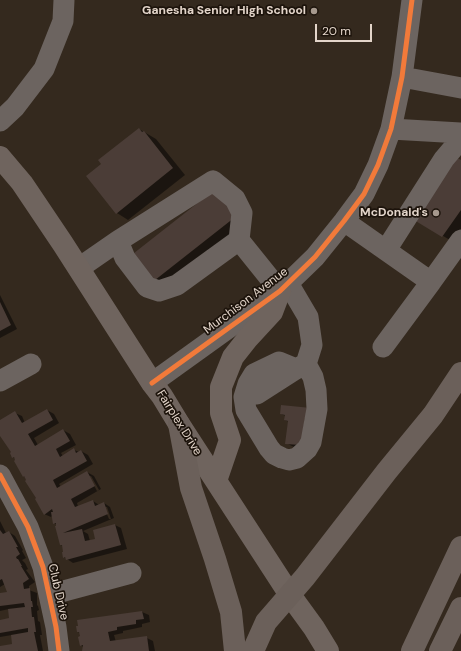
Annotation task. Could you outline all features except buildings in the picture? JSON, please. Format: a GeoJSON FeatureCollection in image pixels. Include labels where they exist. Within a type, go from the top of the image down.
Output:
{"type":"FeatureCollection","features":[{"type":"Feature","properties":{"kind":"highway"},"geometry":{"type":"LineString","coordinates":[[253,651],[266,622],[290,595],[433,415],[461,373]]}},
{"type":"Feature","properties":{"kind":"highway"},"geometry":{"type":"LineString","coordinates":[[178,424],[191,488],[231,612],[235,651]]}},
{"type":"Feature","properties":{"kind":"highway"},"geometry":{"type":"LineString","coordinates":[[412,651],[461,547]]}},
{"type":"Feature","properties":{"kind":"highway"},"geometry":{"type":"LineString","coordinates":[[440,651],[461,608]]}},
{"type":"Feature","properties":{"kind":"main road","name":"Fairplex Drive"},"geometry":{"type":"LineString","coordinates":[[0,157],[22,183],[79,268],[152,383],[162,396],[178,424],[328,651]]}},
{"type":"Feature","properties":{"kind":"main road"},"geometry":{"type":"LineString","coordinates":[[216,481],[230,440],[220,413],[222,387],[233,357],[272,312],[284,287]]}},
{"type":"Feature","properties":{"kind":"street"},"geometry":{"type":"LineString","coordinates":[[0,121],[15,107],[44,69],[63,21],[64,0]]}},
{"type":"Feature","properties":{"kind":"street","name":"Murchison Avenue"},"geometry":{"type":"LineString","coordinates":[[152,383],[284,287],[315,257],[364,194],[378,165],[391,129],[402,77],[412,0]]}},
{"type":"Feature","properties":{"kind":"street"},"geometry":{"type":"LineString","coordinates":[[402,77],[461,88]]}},
{"type":"Feature","properties":{"kind":"street"},"geometry":{"type":"LineString","coordinates":[[391,129],[461,133]]}},
{"type":"Feature","properties":{"kind":"street"},"geometry":{"type":"LineString","coordinates":[[386,250],[444,159],[455,146],[461,144]]}},
{"type":"Feature","properties":{"kind":"street"},"geometry":{"type":"LineString","coordinates":[[79,268],[118,241],[213,181],[235,199],[242,213],[239,240],[177,285],[159,291],[147,287],[125,258],[118,241]]}},
{"type":"Feature","properties":{"kind":"street"},"geometry":{"type":"LineString","coordinates":[[344,221],[431,282]]}},
{"type":"Feature","properties":{"kind":"street"},"geometry":{"type":"LineString","coordinates":[[239,240],[284,287],[308,317],[312,345],[301,366],[257,394]]}},
{"type":"Feature","properties":{"kind":"street"},"geometry":{"type":"LineString","coordinates":[[383,347],[458,245]]}},
{"type":"Feature","properties":{"kind":"street"},"geometry":{"type":"LineString","coordinates":[[0,381],[31,364]]}},
{"type":"Feature","properties":{"kind":"street","name":"Club Drive"},"geometry":{"type":"LineString","coordinates":[[0,477],[28,528],[43,567],[56,626],[58,651]]}},
{"type":"Feature","properties":{"kind":"street"},"geometry":{"type":"LineString","coordinates":[[49,595],[131,573]]}},
{"type":"Feature","properties":{"kind":"cycle path"},"geometry":{"type":"LineString","coordinates":[[152,383],[280,291],[315,257],[364,194],[378,165],[391,129],[402,77],[412,0]]}},
{"type":"Feature","properties":{"kind":"cycle path"},"geometry":{"type":"LineString","coordinates":[[0,475],[28,527],[43,567],[56,627],[59,651]]}},
{"type":"Feature","properties":{"kind":"place","name":"Ganesha Senior High School"},"geometry":{"type":"Point","coordinates":[314,11]}},
{"type":"Feature","properties":{"kind":"place","name":"McDonald's"},"geometry":{"type":"Point","coordinates":[436,213]}}]}
